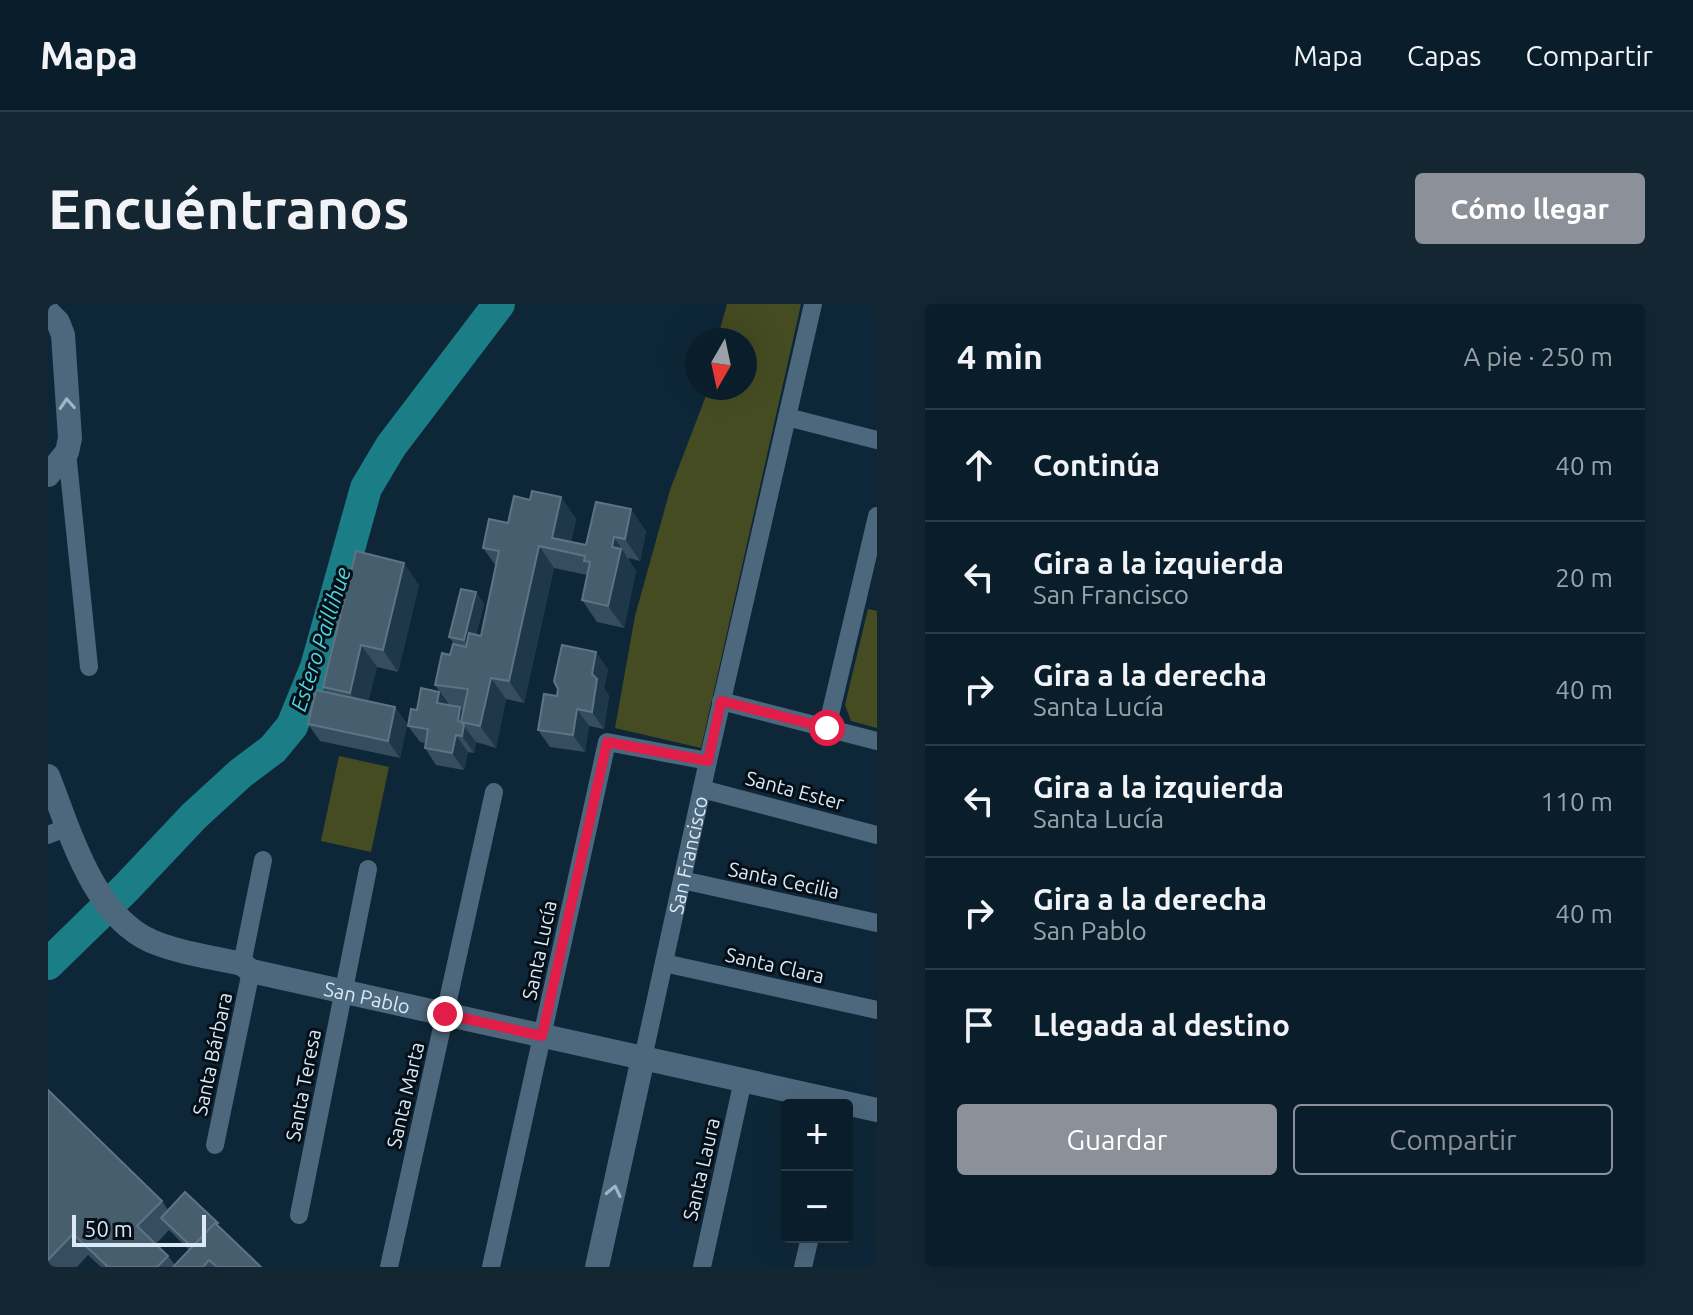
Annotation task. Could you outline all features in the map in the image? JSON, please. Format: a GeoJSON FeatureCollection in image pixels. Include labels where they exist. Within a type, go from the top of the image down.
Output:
{"type":"FeatureCollection","features":[{"type":"Feature","properties":{"kind":"street","name":"San Francisco"},"geometry":{"type":"LineString","coordinates":[[597,1267],[721,701],[813,304]]}},
{"type":"Feature","properties":{"kind":"street"},"geometry":{"type":"LineString","coordinates":[[48,312],[58,322],[63,335],[70,438],[67,452],[89,667]]}},
{"type":"Feature","properties":{"kind":"street"},"geometry":{"type":"LineString","coordinates":[[787,417],[877,440]]}},
{"type":"Feature","properties":{"kind":"street"},"geometry":{"type":"LineString","coordinates":[[48,475],[67,452]]}},
{"type":"Feature","properties":{"kind":"street"},"geometry":{"type":"LineString","coordinates":[[827,728],[877,516]]}},
{"type":"Feature","properties":{"kind":"street"},"geometry":{"type":"LineString","coordinates":[[721,701],[877,741]]}},
{"type":"Feature","properties":{"kind":"street","name":"Santa Lucía"},"geometry":{"type":"LineString","coordinates":[[491,1267],[607,742],[708,761]]}},
{"type":"Feature","properties":{"kind":"street","name":"San Pablo"},"geometry":{"type":"LineString","coordinates":[[48,776],[58,831],[97,891],[135,931],[159,944],[344,992],[820,1099]]}},
{"type":"Feature","properties":{"kind":"street","name":"Santa Ester"},"geometry":{"type":"LineString","coordinates":[[702,789],[877,835]]}},
{"type":"Feature","properties":{"kind":"street","name":"Santa Marta"},"geometry":{"type":"LineString","coordinates":[[389,1267],[494,792]]}},
{"type":"Feature","properties":{"kind":"street","name":"Santa Bárbara"},"geometry":{"type":"LineString","coordinates":[[215,1145],[263,860]]}},
{"type":"Feature","properties":{"kind":"street","name":"Santa Teresa"},"geometry":{"type":"LineString","coordinates":[[299,1215],[368,869]]}},
{"type":"Feature","properties":{"kind":"street","name":"Santa Cecilia"},"geometry":{"type":"LineString","coordinates":[[682,880],[877,923]]}},
{"type":"Feature","properties":{"kind":"street","name":"Santa Clara"},"geometry":{"type":"LineString","coordinates":[[664,963],[877,1010]]}},
{"type":"Feature","properties":{"kind":"street","name":"Santa Laura"},"geometry":{"type":"LineString","coordinates":[[702,1267],[743,1080]]}},
{"type":"Feature","properties":{"kind":"street","name":"San Pablo"},"geometry":{"type":"LineString","coordinates":[[853,1106],[877,1110]]}},
{"type":"Feature","properties":{"kind":"street"},"geometry":{"type":"LineString","coordinates":[[803,1267],[809,1243]]}},
{"type":"Feature","properties":{"kind":"green space"},"geometry":{"type":"Polygon","coordinates":[[[727,304],[801,304],[701,748],[615,728],[635,616],[670,490],[704,400],[757,400],[757,328],[720,328],[727,304]]]}},
{"type":"Feature","properties":{"kind":"green space"},"geometry":{"type":"Polygon","coordinates":[[[868,609],[877,611],[877,728],[851,721],[845,705],[868,609]]]}},
{"type":"Feature","properties":{"kind":"green space"},"geometry":{"type":"Polygon","coordinates":[[[339,756],[389,767],[371,852],[321,841],[339,756]]]}},
{"type":"Feature","properties":{"kind":"building"},"geometry":{"type":"Polygon","coordinates":[[[532,491],[561,497],[552,538],[586,545],[596,502],[631,509],[625,539],[614,537],[612,547],[621,549],[608,606],[582,600],[590,562],[584,561],[585,556],[539,546],[509,681],[491,678],[480,726],[461,722],[468,689],[435,685],[442,653],[450,655],[453,644],[466,647],[469,633],[481,636],[499,551],[483,548],[489,519],[508,523],[514,496],[530,500],[532,491]]]}},
{"type":"Feature","properties":{"kind":"building"},"geometry":{"type":"Polygon","coordinates":[[[356,551],[404,563],[383,650],[361,645],[350,693],[323,687],[356,551]]]}},
{"type":"Feature","properties":{"kind":"building"},"geometry":{"type":"Polygon","coordinates":[[[461,589],[476,592],[464,640],[449,637],[461,589]]]}},
{"type":"Feature","properties":{"kind":"building"},"geometry":{"type":"Polygon","coordinates":[[[562,645],[596,652],[592,674],[597,679],[592,712],[577,709],[573,735],[538,730],[544,694],[557,696],[554,681],[562,645]]]}},
{"type":"Feature","properties":{"kind":"building"},"geometry":{"type":"Polygon","coordinates":[[[421,688],[439,692],[437,703],[460,707],[458,721],[464,725],[462,736],[456,735],[452,753],[425,748],[428,729],[408,726],[411,709],[417,710],[421,688]]]}},
{"type":"Feature","properties":{"kind":"building"},"geometry":{"type":"Polygon","coordinates":[[[316,690],[395,707],[388,741],[308,724],[316,690]]]}},
{"type":"Feature","properties":{"kind":"building"},"geometry":{"type":"Polygon","coordinates":[[[48,1090],[162,1201],[137,1226],[168,1256],[157,1267],[106,1267],[73,1234],[48,1260],[48,1090]]]}},
{"type":"Feature","properties":{"kind":"building"},"geometry":{"type":"Polygon","coordinates":[[[185,1192],[218,1223],[192,1247],[161,1218],[185,1192]]]}},
{"type":"Feature","properties":{"kind":"building"},"geometry":{"type":"Polygon","coordinates":[[[215,1223],[261,1267],[217,1267],[209,1260],[203,1267],[173,1267],[215,1223]]]}},
{"type":"Feature","properties":{"kind":"waterway","name":"Estero Paillihue"},"geometry":{"type":"LineString","coordinates":[[48,964],[194,816],[273,749],[292,726],[316,667],[366,488],[391,446],[499,304]]}},
{"type":"Feature","properties":{"kind":"route"},"geometry":{"type":"LineString","coordinates":[[445,1014],[542,1036],[607,742],[708,761],[721,701],[827,728]]}}]}
